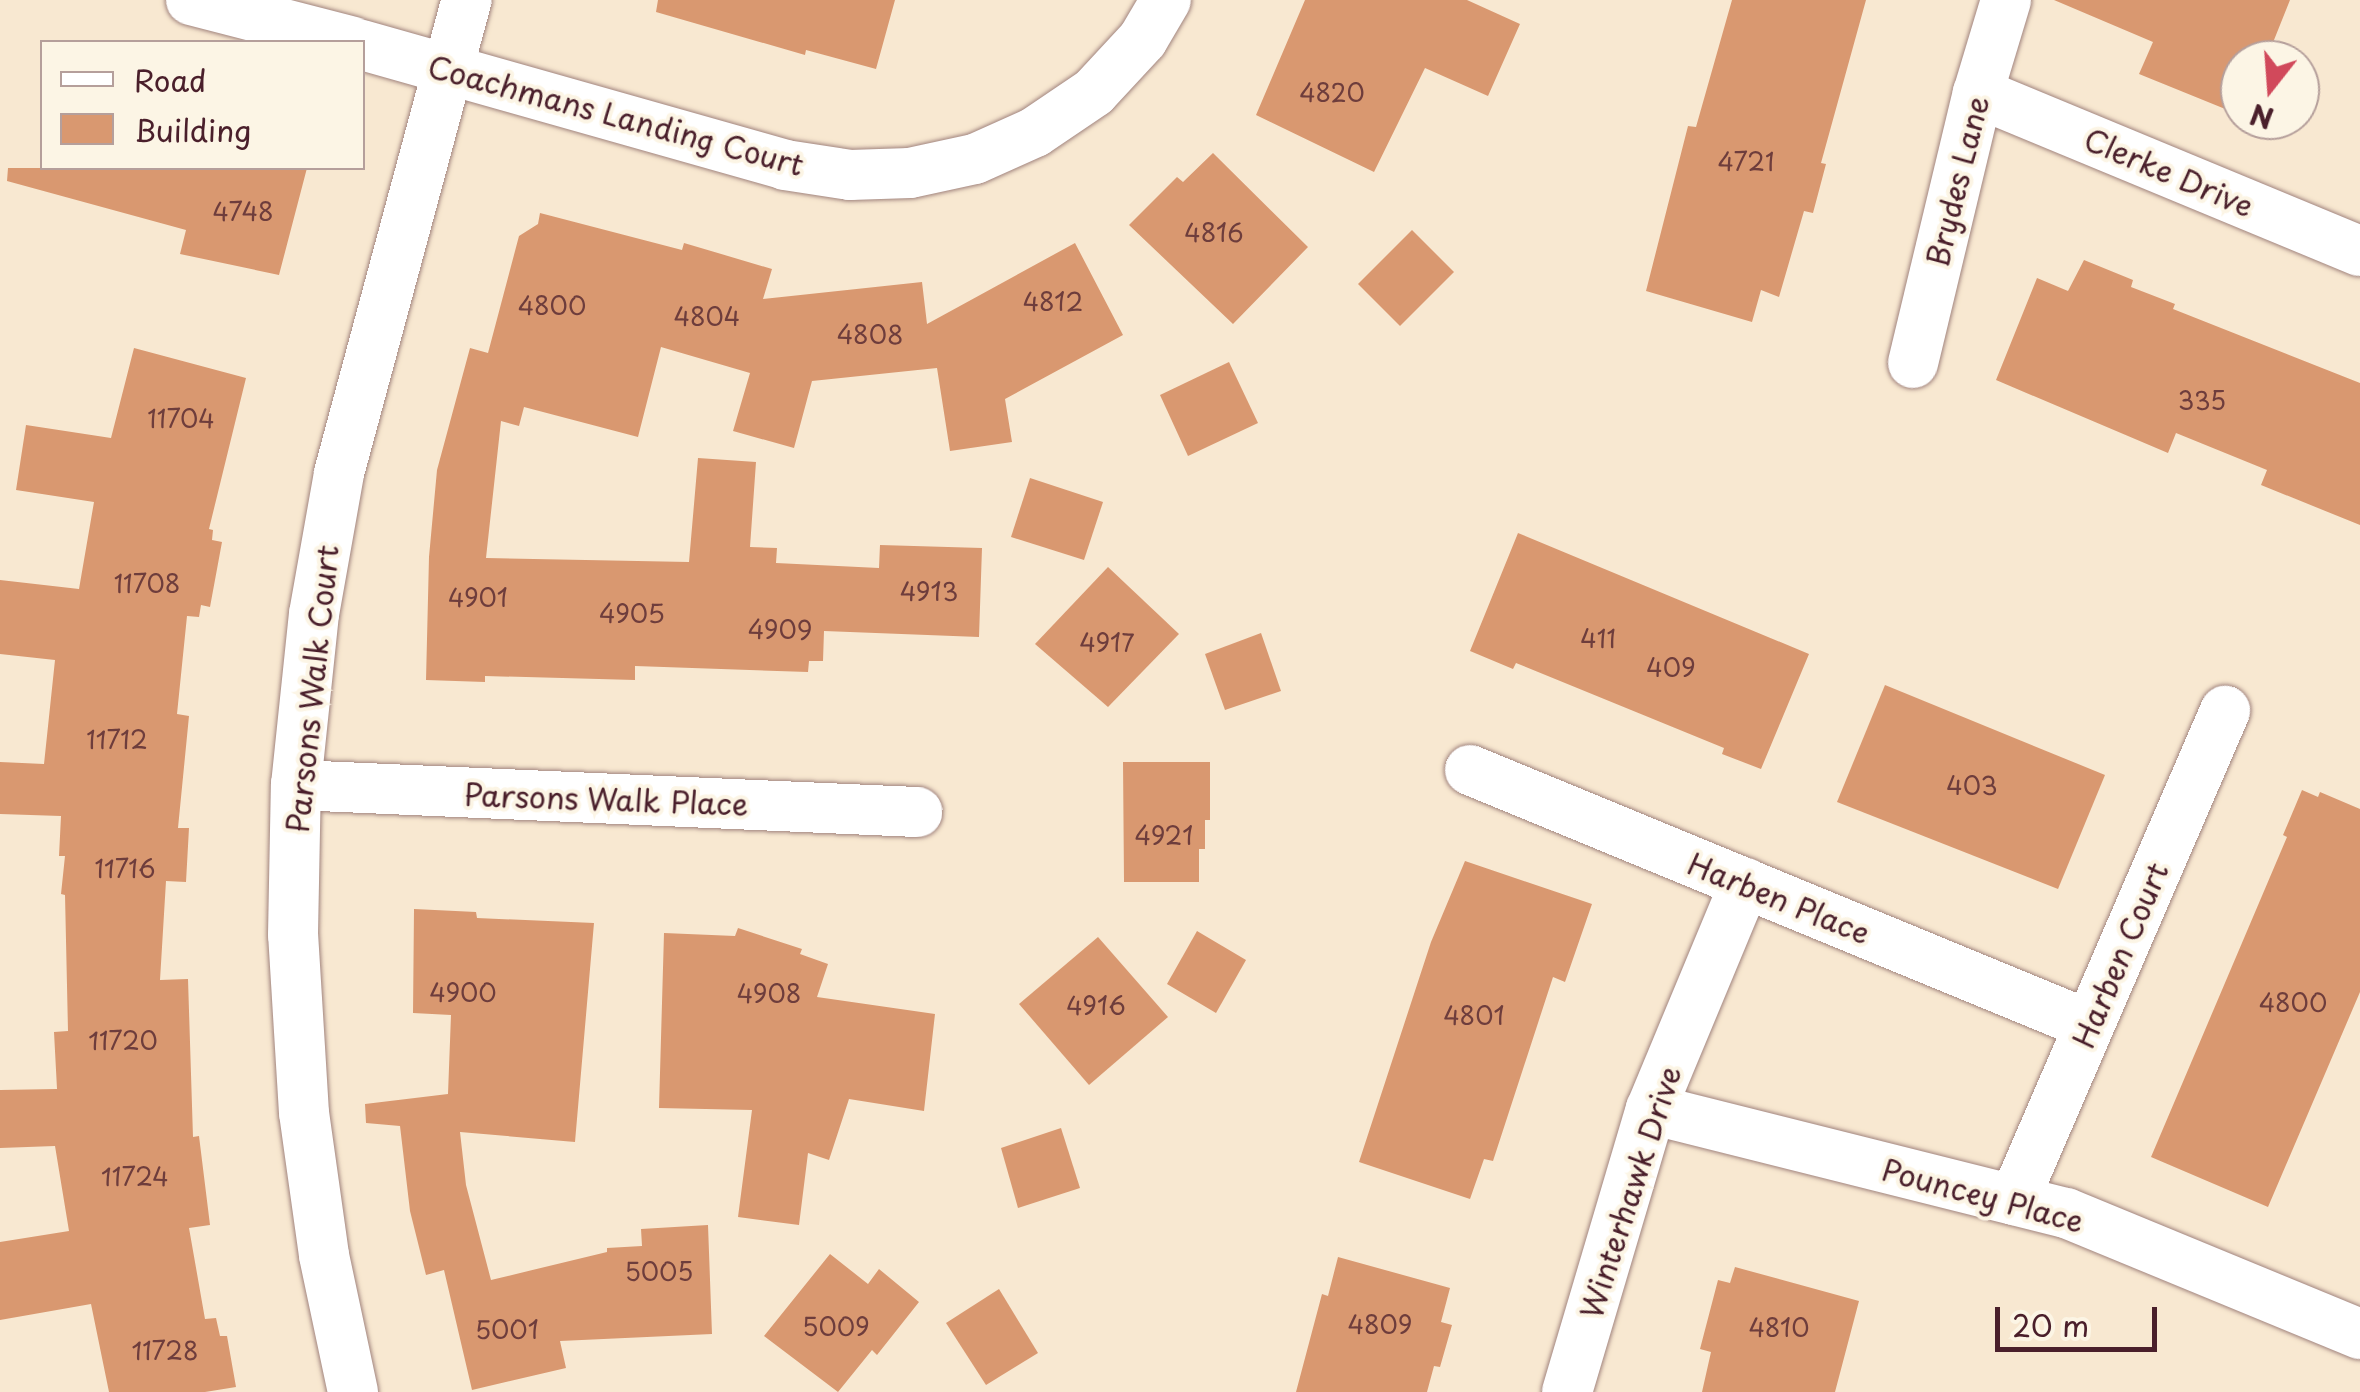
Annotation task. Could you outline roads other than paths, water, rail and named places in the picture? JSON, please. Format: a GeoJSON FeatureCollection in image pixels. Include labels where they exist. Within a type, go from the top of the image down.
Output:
{"type":"FeatureCollection","features":[{"type":"Feature","properties":{"kind":"street"},"geometry":{"type":"LineString","coordinates":[[191,0],[345,40]]}},
{"type":"Feature","properties":{"kind":"street","name":"Parsons Walk Court"},"geometry":{"type":"LineString","coordinates":[[353,1392],[324,1255],[304,1113],[293,935],[296,785],[314,614],[338,473],[467,0]]}},
{"type":"Feature","properties":{"kind":"street","name":"Coachmans Landing Court"},"geometry":{"type":"LineString","coordinates":[[365,46],[785,165],[850,175],[910,173],[975,158],[1035,132],[1094,92],[1142,39],[1166,0]]}},
{"type":"Feature","properties":{"kind":"street","name":"Brydes Lane"},"geometry":{"type":"LineString","coordinates":[[1914,363],[1978,93],[2006,0]]}},
{"type":"Feature","properties":{"kind":"street","name":"Clerke Drive"},"geometry":{"type":"LineString","coordinates":[[1978,93],[2360,251]]}},
{"type":"Feature","properties":{"kind":"street","name":"Harben Court"},"geometry":{"type":"LineString","coordinates":[[2014,1200],[2225,711]]}},
{"type":"Feature","properties":{"kind":"street","name":"Harben Place"},"geometry":{"type":"LineString","coordinates":[[1470,770],[2089,1026]]}},
{"type":"Feature","properties":{"kind":"street","name":"Parsons Walk Place"},"geometry":{"type":"LineString","coordinates":[[296,785],[917,812]]}},
{"type":"Feature","properties":{"kind":"street","name":"Winterhawk Drive"},"geometry":{"type":"LineString","coordinates":[[1567,1392],[1651,1109],[1745,883]]}},
{"type":"Feature","properties":{"kind":"street","name":"Pouncey Place"},"geometry":{"type":"LineString","coordinates":[[1651,1109],[2076,1217],[2360,1334]]}}]}
